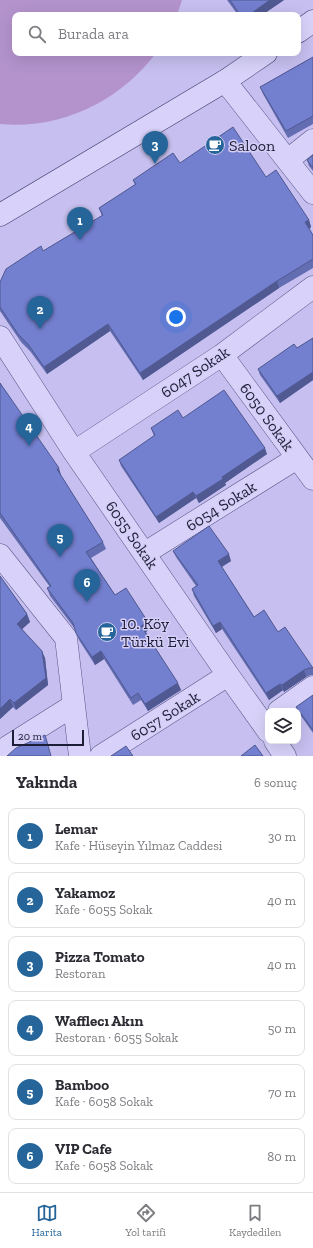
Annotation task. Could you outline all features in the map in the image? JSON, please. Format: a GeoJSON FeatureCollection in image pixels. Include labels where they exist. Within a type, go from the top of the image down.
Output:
{"type":"FeatureCollection","features":[{"type":"Feature","properties":{"kind":"street"},"geometry":{"type":"LineString","coordinates":[[301,30],[313,21]]}},
{"type":"Feature","properties":{"kind":"street"},"geometry":{"type":"LineString","coordinates":[[0,215],[224,82],[262,56]]}},
{"type":"Feature","properties":{"kind":"street"},"geometry":{"type":"LineString","coordinates":[[224,82],[313,193]]}},
{"type":"Feature","properties":{"kind":"street"},"geometry":{"type":"LineString","coordinates":[[288,160],[313,140]]}},
{"type":"Feature","properties":{"kind":"street","name":"6047 Sokak"},"geometry":{"type":"LineString","coordinates":[[74,452],[222,355],[313,287]]}},
{"type":"Feature","properties":{"kind":"street","name":"6055 Sokak"},"geometry":{"type":"LineString","coordinates":[[0,337],[74,452],[145,553],[228,676],[265,717]]}},
{"type":"Feature","properties":{"kind":"street","name":"6050 Sokak"},"geometry":{"type":"LineString","coordinates":[[222,355],[313,479]]}},
{"type":"Feature","properties":{"kind":"street","name":"6054 Sokak"},"geometry":{"type":"LineString","coordinates":[[145,553],[297,458]]}},
{"type":"Feature","properties":{"kind":"street"},"geometry":{"type":"LineString","coordinates":[[0,555],[66,638],[80,756]]}},
{"type":"Feature","properties":{"kind":"street","name":"6057 Sokak"},"geometry":{"type":"LineString","coordinates":[[101,756],[228,676]]}},
{"type":"Feature","properties":{"kind":"street"},"geometry":{"type":"LineString","coordinates":[[286,708],[313,687]]}},
{"type":"Feature","properties":{"kind":"street"},"geometry":{"type":"LineString","coordinates":[[0,753],[74,705]]}},
{"type":"Feature","properties":{"kind":"street"},"geometry":{"type":"LineString","coordinates":[[277,744],[285,756]]}},
{"type":"Feature","properties":{"kind":"shaded area"},"geometry":{"type":"Polygon","coordinates":[[[0,0],[182,0],[178,12],[12,12],[12,56],[153,56],[125,85],[107,98],[87,109],[67,117],[45,122],[23,125],[0,124],[0,0]]]}},
{"type":"Feature","properties":{"kind":"building"},"geometry":{"type":"Polygon","coordinates":[[[230,0],[270,0],[253,12],[238,12],[230,0]]]}},
{"type":"Feature","properties":{"kind":"building"},"geometry":{"type":"Polygon","coordinates":[[[313,57],[313,116],[286,131],[260,87],[313,57]]]}},
{"type":"Feature","properties":{"kind":"building"},"geometry":{"type":"Polygon","coordinates":[[[233,127],[266,177],[276,170],[309,220],[305,222],[313,235],[313,259],[277,281],[140,373],[108,324],[44,367],[28,344],[18,334],[0,307],[0,282],[6,269],[41,246],[43,251],[103,215],[99,208],[136,184],[133,180],[173,153],[180,163],[233,127]]]}},
{"type":"Feature","properties":{"kind":"building"},"geometry":{"type":"Polygon","coordinates":[[[313,155],[313,168],[307,160],[313,155]]]}},
{"type":"Feature","properties":{"kind":"building"},"geometry":{"type":"Polygon","coordinates":[[[313,338],[313,372],[277,396],[258,369],[294,344],[297,348],[313,338]]]}},
{"type":"Feature","properties":{"kind":"building"},"geometry":{"type":"Polygon","coordinates":[[[0,383],[59,468],[57,469],[103,542],[86,552],[115,595],[126,588],[148,622],[141,626],[178,683],[145,704],[138,693],[131,698],[101,651],[92,657],[76,633],[73,623],[47,588],[51,586],[0,513],[0,383]]]}},
{"type":"Feature","properties":{"kind":"building"},"geometry":{"type":"Polygon","coordinates":[[[224,390],[265,448],[222,477],[223,479],[196,496],[193,492],[156,517],[119,460],[155,435],[151,428],[178,410],[183,418],[224,390]]]}},
{"type":"Feature","properties":{"kind":"building"},"geometry":{"type":"Polygon","coordinates":[[[209,526],[229,554],[218,561],[254,617],[264,610],[278,632],[285,627],[313,668],[304,670],[282,685],[280,684],[266,693],[220,622],[213,626],[192,589],[198,585],[173,551],[209,526]]]}},
{"type":"Feature","properties":{"kind":"building"},"geometry":{"type":"Polygon","coordinates":[[[0,576],[27,614],[17,624],[42,651],[46,678],[14,703],[10,699],[0,709],[0,576]]]}},
{"type":"Feature","properties":{"kind":"building"},"geometry":{"type":"Polygon","coordinates":[[[313,695],[313,730],[301,714],[301,708],[296,707],[313,695]]]}},
{"type":"Feature","properties":{"kind":"building"},"geometry":{"type":"Polygon","coordinates":[[[45,735],[51,756],[7,756],[16,748],[45,735]]]}},
{"type":"Feature","properties":{"kind":"building"},"geometry":{"type":"Polygon","coordinates":[[[255,745],[263,756],[241,756],[255,745]]]}},
{"type":"Feature","properties":{"kind":"building"},"geometry":{"type":"Polygon","coordinates":[[[126,746],[133,756],[111,756],[126,746]]]}},
{"type":"Feature","properties":{"kind":"place","name":"Saloon"},"geometry":{"type":"Point","coordinates":[215,145]}},
{"type":"Feature","properties":{"kind":"place","name":"Pizza Tomato"},"geometry":{"type":"Point","coordinates":[155,164]}},
{"type":"Feature","properties":{"kind":"place","name":"Lemar"},"geometry":{"type":"Point","coordinates":[80,240]}},
{"type":"Feature","properties":{"kind":"place","name":"Yakamoz"},"geometry":{"type":"Point","coordinates":[40,329]}},
{"type":"Feature","properties":{"kind":"place","name":"Wafflecı Akın"},"geometry":{"type":"Point","coordinates":[29,446]}},
{"type":"Feature","properties":{"kind":"place","name":"Bamboo"},"geometry":{"type":"Point","coordinates":[60,557]}},
{"type":"Feature","properties":{"kind":"place","name":"VIP Cafe"},"geometry":{"type":"Point","coordinates":[87,602]}},
{"type":"Feature","properties":{"kind":"place","name":"10. Köy Türkü Evi"},"geometry":{"type":"Point","coordinates":[107,632]}}]}
